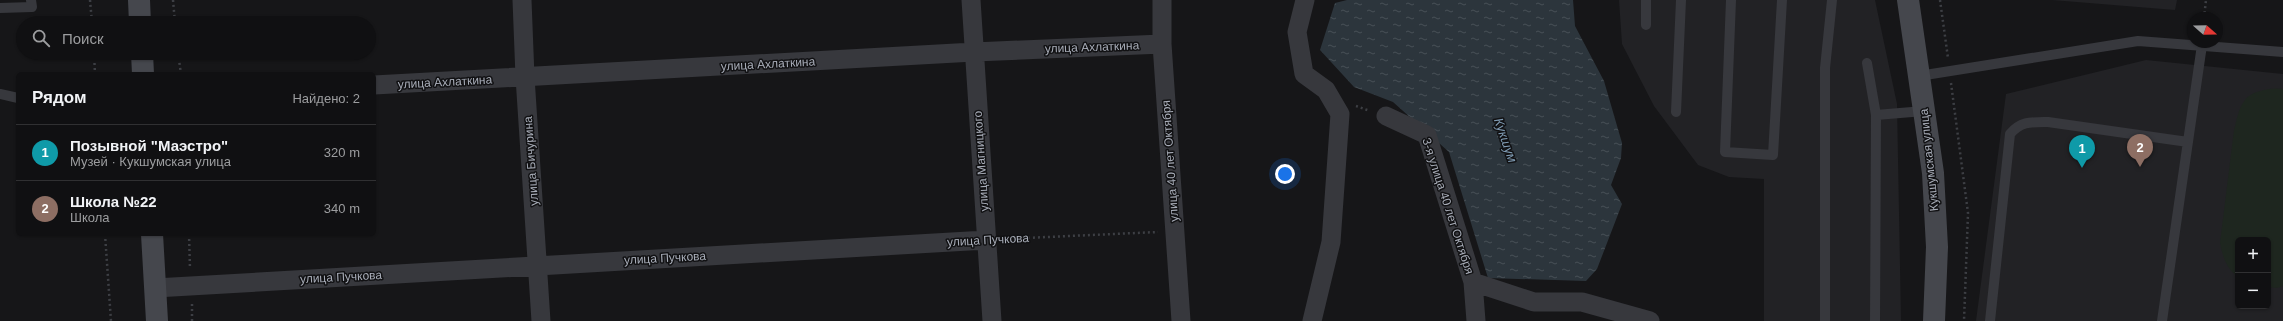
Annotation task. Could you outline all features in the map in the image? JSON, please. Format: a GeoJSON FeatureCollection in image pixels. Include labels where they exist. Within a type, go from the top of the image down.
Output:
{"type":"FeatureCollection","features":[{"type":"Feature","properties":{"kind":"street"},"geometry":{"type":"LineString","coordinates":[[139,0],[140,16]]}},
{"type":"Feature","properties":{"kind":"street","name":"улица Бичурина"},"geometry":{"type":"LineString","coordinates":[[522,0],[525,77],[541,321]]}},
{"type":"Feature","properties":{"kind":"street","name":"улица Магницкого"},"geometry":{"type":"LineString","coordinates":[[971,0],[992,321]]}},
{"type":"Feature","properties":{"kind":"street","name":"улица 40 лет Октября"},"geometry":{"type":"LineString","coordinates":[[1162,0],[1162,44],[1180,321]]}},
{"type":"Feature","properties":{"kind":"street"},"geometry":{"type":"LineString","coordinates":[[1306,0],[1297,32],[1304,74],[1326,90],[1340,114],[1331,242],[1312,321]]}},
{"type":"Feature","properties":{"kind":"street","name":"Кукшумская улица"},"geometry":{"type":"LineString","coordinates":[[1908,0],[1933,173],[1937,247],[1934,321]]}},
{"type":"Feature","properties":{"kind":"street","name":"улица Ахлаткина"},"geometry":{"type":"LineString","coordinates":[[376,85],[974,52],[1162,44]]}},
{"type":"Feature","properties":{"kind":"street"},"geometry":{"type":"LineString","coordinates":[[142,60],[143,72]]}},
{"type":"Feature","properties":{"kind":"street","name":"3-я улица 40 лет Октября"},"geometry":{"type":"LineString","coordinates":[[1386,116],[1427,135],[1474,282],[1476,321]]}},
{"type":"Feature","properties":{"kind":"street"},"geometry":{"type":"LineString","coordinates":[[152,236],[157,321]]}},
{"type":"Feature","properties":{"kind":"street","name":"улица Пучкова"},"geometry":{"type":"LineString","coordinates":[[155,288],[986,240]]}},
{"type":"Feature","properties":{"kind":"street"},"geometry":{"type":"LineString","coordinates":[[1474,282],[1534,302],[1582,302],[1632,318],[1650,321]]}},
{"type":"Feature","properties":{"kind":"lane"},"geometry":{"type":"LineString","coordinates":[[0,8],[32,7],[31,0]]}},
{"type":"Feature","properties":{"kind":"lane"},"geometry":{"type":"LineString","coordinates":[[1646,0],[1646,26]]}},
{"type":"Feature","properties":{"kind":"lane"},"geometry":{"type":"LineString","coordinates":[[1676,112],[1681,0]]}},
{"type":"Feature","properties":{"kind":"lane"},"geometry":{"type":"LineString","coordinates":[[1731,0],[1725,152],[1773,155],[1782,0]]}},
{"type":"Feature","properties":{"kind":"lane"},"geometry":{"type":"LineString","coordinates":[[1825,321],[1824,68],[1832,0]]}},
{"type":"Feature","properties":{"kind":"lane"},"geometry":{"type":"LineString","coordinates":[[1919,76],[2138,41],[2187,44]]}},
{"type":"Feature","properties":{"kind":"lane"},"geometry":{"type":"LineString","coordinates":[[2223,47],[2283,52]]}},
{"type":"Feature","properties":{"kind":"lane"},"geometry":{"type":"LineString","coordinates":[[2162,321],[2202,48]]}},
{"type":"Feature","properties":{"kind":"lane"},"geometry":{"type":"LineString","coordinates":[[1866,63],[1876,115],[1876,321]]}},
{"type":"Feature","properties":{"kind":"lane"},"geometry":{"type":"LineString","coordinates":[[0,94],[16,98]]}},
{"type":"Feature","properties":{"kind":"lane"},"geometry":{"type":"LineString","coordinates":[[1876,115],[1924,111]]}},
{"type":"Feature","properties":{"kind":"lane"},"geometry":{"type":"LineString","coordinates":[[1990,321],[2010,134],[2017,125],[2028,122],[2048,122],[2188,142]]}},
{"type":"Feature","properties":{"kind":"path"},"geometry":{"type":"LineString","coordinates":[[90,0],[91,16]]}},
{"type":"Feature","properties":{"kind":"path"},"geometry":{"type":"LineString","coordinates":[[173,0],[174,16]]}},
{"type":"Feature","properties":{"kind":"path"},"geometry":{"type":"LineString","coordinates":[[1940,0],[1968,213],[1964,321]]}},
{"type":"Feature","properties":{"kind":"path"},"geometry":{"type":"LineString","coordinates":[[2205,12],[2206,0]]}},
{"type":"Feature","properties":{"kind":"path"},"geometry":{"type":"LineString","coordinates":[[95,60],[96,72]]}},
{"type":"Feature","properties":{"kind":"path"},"geometry":{"type":"LineString","coordinates":[[179,60],[181,72]]}},
{"type":"Feature","properties":{"kind":"path","name":"улица Пучкова"},"geometry":{"type":"LineString","coordinates":[[986,240],[1175,231]]}},
{"type":"Feature","properties":{"kind":"path"},"geometry":{"type":"LineString","coordinates":[[106,236],[111,321]]}},
{"type":"Feature","properties":{"kind":"shaded area"},"geometry":{"type":"Polygon","coordinates":[[[1619,0],[1875,0],[1897,104],[1901,321],[1764,321],[1764,179],[1729,177],[1698,165],[1654,106],[1622,44],[1619,0]]]}},
{"type":"Feature","properties":{"kind":"shaded area"},"geometry":{"type":"Polygon","coordinates":[[[2052,0],[2177,0],[2175,10],[2052,0]]]}},
{"type":"Feature","properties":{"kind":"shaded area"},"geometry":{"type":"Polygon","coordinates":[[[2146,60],[2283,74],[2283,321],[1976,321],[2006,94],[2146,60]]]}},
{"type":"Feature","properties":{"kind":"shaded area"},"geometry":{"type":"Polygon","coordinates":[[[2268,89],[2283,89],[2283,286],[2277,288],[2271,287],[2271,237],[2235,237],[2235,275],[2226,262],[2220,243],[2234,130],[2241,107],[2245,100],[2252,94],[2268,89]]]}},
{"type":"Feature","properties":{"kind":"water","name":"Кукшум"},"geometry":{"type":"Polygon","coordinates":[[[1347,0],[1573,0],[1575,26],[1604,81],[1622,143],[1621,158],[1611,185],[1622,204],[1597,269],[1586,281],[1488,278],[1449,152],[1393,102],[1354,87],[1320,50],[1335,3],[1347,0]]]}},
{"type":"Feature","properties":{"kind":"place","name":"Школа №22"},"geometry":{"type":"Point","coordinates":[2140,167]}},
{"type":"Feature","properties":{"kind":"place","name":"Позывной \"Маэстро\""},"geometry":{"type":"Point","coordinates":[2082,168]}}]}
